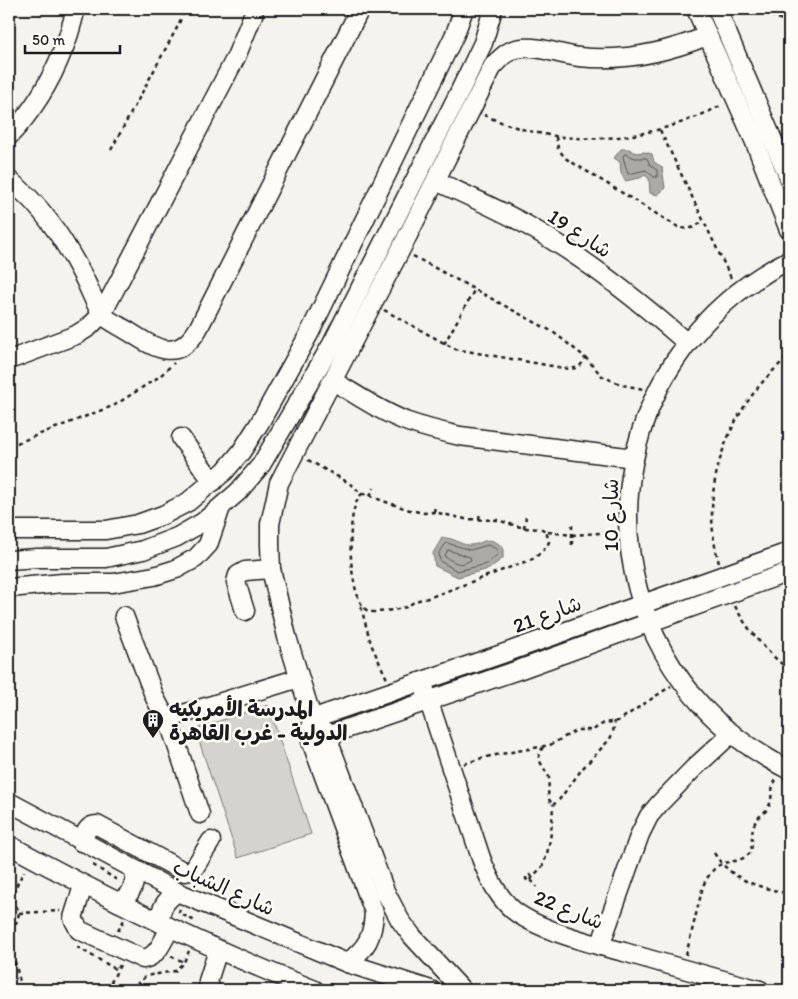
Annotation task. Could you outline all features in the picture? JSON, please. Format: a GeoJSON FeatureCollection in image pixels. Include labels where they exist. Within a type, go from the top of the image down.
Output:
{"type":"FeatureCollection","features":[{"type":"Feature","properties":{"kind":"street"},"geometry":{"type":"LineString","coordinates":[[9,136],[43,91],[64,50],[76,9]]}},
{"type":"Feature","properties":{"kind":"street"},"geometry":{"type":"LineString","coordinates":[[9,360],[76,335],[89,327],[102,314],[236,57],[254,9]]}},
{"type":"Feature","properties":{"kind":"street"},"geometry":{"type":"LineString","coordinates":[[9,180],[44,213],[67,245],[102,314],[154,347],[166,350],[180,348],[191,340],[198,329],[360,9]]}},
{"type":"Feature","properties":{"kind":"street"},"geometry":{"type":"LineString","coordinates":[[9,530],[106,530],[138,524],[163,515],[188,502],[213,482],[241,452],[259,424],[309,334],[455,34],[464,9]]}},
{"type":"Feature","properties":{"kind":"street"},"geometry":{"type":"LineString","coordinates":[[9,560],[106,558],[143,550],[177,537],[203,522],[238,492],[261,465],[332,344],[483,43],[493,9]]}},
{"type":"Feature","properties":{"kind":"street"},"geometry":{"type":"LineString","coordinates":[[696,9],[754,140],[789,230]]}},
{"type":"Feature","properties":{"kind":"street"},"geometry":{"type":"LineString","coordinates":[[717,9],[789,178]]}},
{"type":"Feature","properties":{"kind":"street"},"geometry":{"type":"LineString","coordinates":[[462,990],[412,936],[400,920],[385,891],[330,745],[336,733],[317,719],[299,678],[271,569],[270,545],[274,504],[280,483],[295,453],[436,181],[493,66],[502,56],[520,48],[529,48],[577,57],[630,58],[657,54],[708,36]]}},
{"type":"Feature","properties":{"kind":"street"},"geometry":{"type":"LineString","coordinates":[[389,169],[415,180]]}},
{"type":"Feature","properties":{"kind":"street","name":"شارع 19"},"geometry":{"type":"LineString","coordinates":[[436,181],[526,224],[568,250],[633,297],[687,342]]}},
{"type":"Feature","properties":{"kind":"street","name":"شارع 10"},"geometry":{"type":"LineString","coordinates":[[789,260],[768,271],[738,291],[687,342],[657,391],[642,427],[634,458],[629,494],[629,531],[633,568],[643,604],[664,652],[681,680],[705,708],[732,733],[759,753],[789,770]]}},
{"type":"Feature","properties":{"kind":"street"},"geometry":{"type":"LineString","coordinates":[[333,381],[381,410],[406,422],[433,430],[460,436],[634,458]]}},
{"type":"Feature","properties":{"kind":"street"},"geometry":{"type":"LineString","coordinates":[[181,438],[213,482]]}},
{"type":"Feature","properties":{"kind":"street"},"geometry":{"type":"LineString","coordinates":[[9,588],[63,583],[113,583],[154,576],[176,568],[196,558],[208,545],[221,507]]}},
{"type":"Feature","properties":{"kind":"street","name":"شارع 21"},"geometry":{"type":"LineString","coordinates":[[317,719],[789,552]]}},
{"type":"Feature","properties":{"kind":"street"},"geometry":{"type":"LineString","coordinates":[[245,611],[236,582],[238,575],[245,571],[271,569]]}},
{"type":"Feature","properties":{"kind":"street","name":"شارع 21"},"geometry":{"type":"LineString","coordinates":[[336,733],[789,572]]}},
{"type":"Feature","properties":{"kind":"street"},"geometry":{"type":"LineString","coordinates":[[124,616],[155,698],[167,719],[175,739],[200,814]]}},
{"type":"Feature","properties":{"kind":"street"},"geometry":{"type":"LineString","coordinates":[[167,719],[299,678]]}},
{"type":"Feature","properties":{"kind":"street","name":"شارع 22"},"geometry":{"type":"LineString","coordinates":[[422,682],[481,858],[498,893],[512,909],[529,921],[574,938],[760,990]]}},
{"type":"Feature","properties":{"kind":"street"},"geometry":{"type":"LineString","coordinates":[[317,719],[310,728],[311,741],[374,912],[373,927],[368,941],[360,954],[347,964]]}},
{"type":"Feature","properties":{"kind":"street"},"geometry":{"type":"LineString","coordinates":[[600,946],[640,834],[649,816],[694,768],[732,733]]}},
{"type":"Feature","properties":{"kind":"street","name":"شارع الشباب"},"geometry":{"type":"LineString","coordinates":[[9,802],[81,842],[131,878],[181,900],[347,964],[431,990]]}},
{"type":"Feature","properties":{"kind":"street"},"geometry":{"type":"LineString","coordinates":[[81,842],[88,827],[92,825],[102,826],[185,872],[194,870],[211,842]]}},
{"type":"Feature","properties":{"kind":"street"},"geometry":{"type":"LineString","coordinates":[[9,845],[83,886],[165,925],[196,931],[218,950],[313,988]]}},
{"type":"Feature","properties":{"kind":"street"},"geometry":{"type":"LineString","coordinates":[[118,902],[125,899],[132,892],[135,883],[131,878]]}},
{"type":"Feature","properties":{"kind":"street"},"geometry":{"type":"LineString","coordinates":[[83,886],[73,918],[78,930],[143,959],[149,958],[158,950],[165,925],[160,914],[163,905],[181,900]]}},
{"type":"Feature","properties":{"kind":"street"},"geometry":{"type":"LineString","coordinates":[[211,990],[208,980],[218,950]]}},
{"type":"Feature","properties":{"kind":"path"},"geometry":{"type":"LineString","coordinates":[[111,150],[179,24],[184,9]]}},
{"type":"Feature","properties":{"kind":"path"},"geometry":{"type":"LineString","coordinates":[[756,9],[789,22]]}},
{"type":"Feature","properties":{"kind":"path"},"geometry":{"type":"LineString","coordinates":[[471,110],[516,128],[556,136],[578,138],[616,137],[660,130],[692,119],[735,98]]}},
{"type":"Feature","properties":{"kind":"path"},"geometry":{"type":"LineString","coordinates":[[660,130],[702,221],[738,291]]}},
{"type":"Feature","properties":{"kind":"path"},"geometry":{"type":"LineString","coordinates":[[556,136],[558,148],[565,158],[678,227],[694,228],[702,221]]}},
{"type":"Feature","properties":{"kind":"path"},"geometry":{"type":"LineString","coordinates":[[401,249],[553,332],[585,357],[602,376],[633,388],[657,391]]}},
{"type":"Feature","properties":{"kind":"path"},"geometry":{"type":"LineString","coordinates":[[444,344],[475,289]]}},
{"type":"Feature","properties":{"kind":"path"},"geometry":{"type":"LineString","coordinates":[[373,304],[444,344],[464,352],[569,369],[578,367],[585,357]]}},
{"type":"Feature","properties":{"kind":"path"},"geometry":{"type":"LineString","coordinates":[[17,443],[115,405],[174,365],[180,348]]}},
{"type":"Feature","properties":{"kind":"path"},"geometry":{"type":"LineString","coordinates":[[722,576],[714,542],[712,516],[713,490],[720,455],[734,423],[747,401],[763,380],[789,356]]}},
{"type":"Feature","properties":{"kind":"path"},"geometry":{"type":"LineString","coordinates":[[295,453],[349,483],[362,494],[410,510],[424,513],[434,512],[453,517],[497,520],[524,528],[542,529],[557,534],[572,535],[629,531]]}},
{"type":"Feature","properties":{"kind":"path"},"geometry":{"type":"LineString","coordinates":[[370,496],[374,488]]}},
{"type":"Feature","properties":{"kind":"path"},"geometry":{"type":"LineString","coordinates":[[362,494],[357,500],[353,517],[350,553],[352,571],[371,644],[394,692]]}},
{"type":"Feature","properties":{"kind":"path"},"geometry":{"type":"LineString","coordinates":[[434,512],[435,506]]}},
{"type":"Feature","properties":{"kind":"path"},"geometry":{"type":"LineString","coordinates":[[479,519],[480,512]]}},
{"type":"Feature","properties":{"kind":"path"},"geometry":{"type":"LineString","coordinates":[[524,528],[526,517]]}},
{"type":"Feature","properties":{"kind":"path"},"geometry":{"type":"LineString","coordinates":[[572,523],[572,545]]}},
{"type":"Feature","properties":{"kind":"path"},"geometry":{"type":"LineString","coordinates":[[361,605],[367,611],[381,613],[390,609],[403,608],[418,600],[431,597],[534,558],[549,542],[546,531]]}},
{"type":"Feature","properties":{"kind":"path"},"geometry":{"type":"LineString","coordinates":[[729,594],[756,637],[789,670]]}},
{"type":"Feature","properties":{"kind":"path"},"geometry":{"type":"LineString","coordinates":[[451,770],[485,757],[543,747],[559,741],[577,730],[593,730],[604,723],[621,720],[681,680]]}},
{"type":"Feature","properties":{"kind":"path"},"geometry":{"type":"LineString","coordinates":[[553,805],[560,800],[582,769],[610,739],[614,732],[615,721]]}},
{"type":"Feature","properties":{"kind":"path"},"geometry":{"type":"LineString","coordinates":[[537,887],[532,879],[543,864],[551,831],[553,805],[548,798],[549,777],[540,760],[539,754],[543,747]]}},
{"type":"Feature","properties":{"kind":"path"},"geometry":{"type":"LineString","coordinates":[[682,969],[702,886],[713,868],[720,863],[742,858],[751,852],[754,823],[759,815],[765,812],[769,806],[774,783],[789,770]]}},
{"type":"Feature","properties":{"kind":"path"},"geometry":{"type":"LineString","coordinates":[[714,853],[720,863],[744,881],[789,894]]}},
{"type":"Feature","properties":{"kind":"path"},"geometry":{"type":"LineString","coordinates":[[9,930],[17,922],[19,913],[16,905],[9,899],[32,857]]}},
{"type":"Feature","properties":{"kind":"path"},"geometry":{"type":"LineString","coordinates":[[93,866],[131,878]]}},
{"type":"Feature","properties":{"kind":"path"},"geometry":{"type":"LineString","coordinates":[[130,990],[146,976],[175,972],[184,962],[196,931],[179,912],[181,900]]}},
{"type":"Feature","properties":{"kind":"path"},"geometry":{"type":"LineString","coordinates":[[19,913],[76,909]]}},
{"type":"Feature","properties":{"kind":"path"},"geometry":{"type":"LineString","coordinates":[[9,919],[17,922]]}},
{"type":"Feature","properties":{"kind":"path"},"geometry":{"type":"LineString","coordinates":[[9,938],[22,990]]}},
{"type":"Feature","properties":{"kind":"path"},"geometry":{"type":"LineString","coordinates":[[108,990],[126,952]]}},
{"type":"Feature","properties":{"kind":"path"},"geometry":{"type":"LineString","coordinates":[[313,988],[344,990]]}},
{"type":"Feature","properties":{"kind":"shaded area"},"geometry":{"type":"Polygon","coordinates":[[[268,705],[311,834],[238,858],[195,729],[268,705]]]}},
{"type":"Feature","properties":{"kind":"water"},"geometry":{"type":"Polygon","coordinates":[[[621,149],[629,149],[636,153],[652,154],[654,162],[662,167],[665,188],[658,195],[650,193],[649,179],[645,175],[625,181],[621,173],[620,162],[614,158],[621,149]]]}},
{"type":"Feature","properties":{"kind":"water"},"geometry":{"type":"Polygon","coordinates":[[[442,538],[469,545],[489,540],[503,547],[503,558],[489,569],[458,577],[435,566],[433,553],[442,538]]]}},
{"type":"Feature","properties":{"kind":"place","name":"المدرسة الأمريكيه الدولية - غرب القاهرة"},"geometry":{"type":"Point","coordinates":[153,739]}}]}
